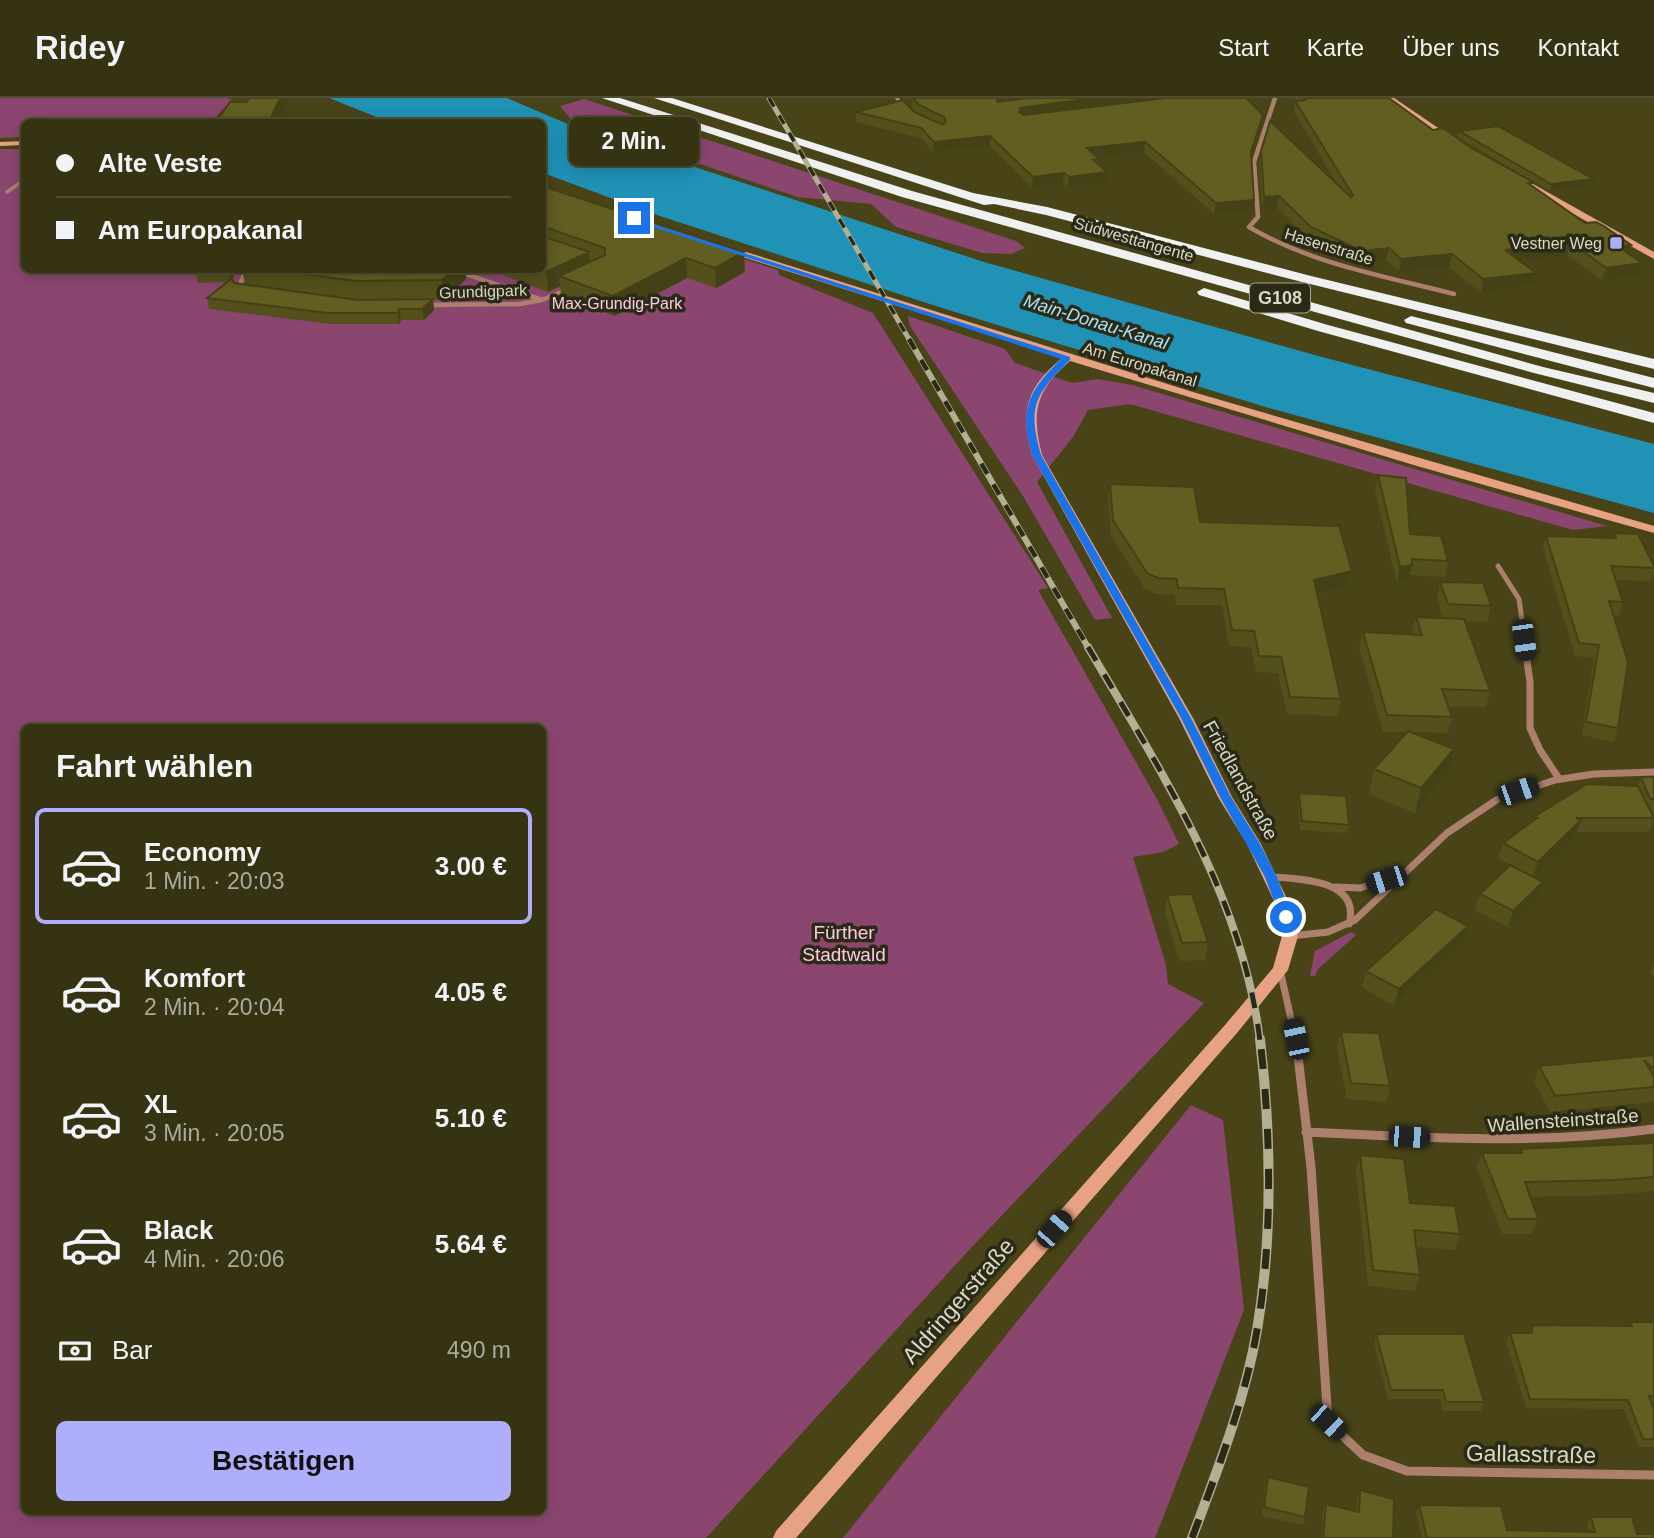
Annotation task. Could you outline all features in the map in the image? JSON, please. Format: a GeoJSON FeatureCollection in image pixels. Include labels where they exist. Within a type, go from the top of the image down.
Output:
{"type":"FeatureCollection","features":[{"type":"Feature","properties":{"kind":"highway","name":"Südwesttangente"},"geometry":{"type":"LineString","coordinates":[[608,98],[907,194],[1539,370],[1654,398]]}},
{"type":"Feature","properties":{"kind":"highway","name":"Südwesttangente"},"geometry":{"type":"LineString","coordinates":[[660,98],[946,189],[1340,301],[1654,383]]}},
{"type":"Feature","properties":{"kind":"highway"},"geometry":{"type":"LineString","coordinates":[[946,189],[1046,211],[1654,364]]}},
{"type":"Feature","properties":{"kind":"highway"},"geometry":{"type":"LineString","coordinates":[[907,194],[954,214],[1265,310],[1654,418]]}},
{"type":"Feature","properties":{"kind":"main road"},"geometry":{"type":"LineString","coordinates":[[1390,98],[1458,144]]}},
{"type":"Feature","properties":{"kind":"main road"},"geometry":{"type":"LineString","coordinates":[[0,144],[21,143]]}},
{"type":"Feature","properties":{"kind":"main road"},"geometry":{"type":"LineString","coordinates":[[1519,180],[1654,256]]}},
{"type":"Feature","properties":{"kind":"main road","name":"Am Europakanal"},"geometry":{"type":"LineString","coordinates":[[722,247],[1067,359],[1654,530]]}},
{"type":"Feature","properties":{"kind":"main road","name":"Friedlandstraße"},"geometry":{"type":"LineString","coordinates":[[1067,359],[1041,383],[1029,410],[1030,432],[1037,455],[1186,718],[1225,797],[1271,877],[1281,901],[1290,936]]}},
{"type":"Feature","properties":{"kind":"main road"},"geometry":{"type":"LineString","coordinates":[[1280,970],[1290,936]]}},
{"type":"Feature","properties":{"kind":"main road","name":"Aldringerstraße"},"geometry":{"type":"LineString","coordinates":[[783,1538],[1280,970]]}},
{"type":"Feature","properties":{"kind":"street","name":"Hasenstraße"},"geometry":{"type":"LineString","coordinates":[[1275,98],[1254,162],[1258,217],[1249,227],[1298,252],[1454,294]]}},
{"type":"Feature","properties":{"kind":"street"},"geometry":{"type":"LineString","coordinates":[[246,273],[238,289],[252,291]]}},
{"type":"Feature","properties":{"kind":"street","name":"Grundigpark"},"geometry":{"type":"LineString","coordinates":[[463,273],[542,300]]}},
{"type":"Feature","properties":{"kind":"street","name":"Grundigpark"},"geometry":{"type":"LineString","coordinates":[[413,306],[520,304],[542,300],[574,286]]}},
{"type":"Feature","properties":{"kind":"street"},"geometry":{"type":"LineString","coordinates":[[1498,566],[1518,599],[1530,682],[1530,728],[1540,750],[1558,777]]}},
{"type":"Feature","properties":{"kind":"street"},"geometry":{"type":"LineString","coordinates":[[1290,936],[1318,935],[1349,924],[1378,903],[1402,875],[1479,810],[1499,798],[1558,777],[1654,772]]}},
{"type":"Feature","properties":{"kind":"street"},"geometry":{"type":"LineString","coordinates":[[1271,877],[1307,879],[1331,887],[1360,888],[1402,875]]}},
{"type":"Feature","properties":{"kind":"street"},"geometry":{"type":"LineString","coordinates":[[1331,887],[1351,903],[1352,918],[1349,924]]}},
{"type":"Feature","properties":{"kind":"street"},"geometry":{"type":"LineString","coordinates":[[1280,970],[1296,1039],[1306,1132]]}},
{"type":"Feature","properties":{"kind":"street","name":"Wallensteinstraße"},"geometry":{"type":"LineString","coordinates":[[1306,1132],[1513,1142],[1622,1135],[1654,1129]]}},
{"type":"Feature","properties":{"kind":"street","name":"Gallasstraße"},"geometry":{"type":"LineString","coordinates":[[1306,1132],[1318,1261],[1328,1422],[1363,1455],[1407,1471],[1654,1475]]}},
{"type":"Feature","properties":{"kind":"lane"},"geometry":{"type":"LineString","coordinates":[[897,98],[909,111]]}},
{"type":"Feature","properties":{"kind":"lane"},"geometry":{"type":"LineString","coordinates":[[7,192],[21,182]]}},
{"type":"Feature","properties":{"kind":"green space"},"geometry":{"type":"Polygon","coordinates":[[[0,98],[232,100],[214,119],[21,119],[21,137],[0,138],[0,98]]]}},
{"type":"Feature","properties":{"kind":"green space"},"geometry":{"type":"Polygon","coordinates":[[[584,99],[1016,241],[1025,248],[1011,254],[982,253],[896,227],[871,204],[798,197],[584,125],[571,119],[560,106],[584,99]]]}},
{"type":"Feature","properties":{"kind":"green space","name":"Fürther Stadtwald"},"geometry":{"type":"Polygon","coordinates":[[[0,149],[21,149],[21,273],[546,273],[546,196],[778,270],[779,275],[873,313],[1048,588],[1038,590],[1157,799],[1179,844],[1163,852],[1133,857],[1166,965],[1168,984],[1204,1003],[969,1250],[706,1538],[0,1538],[0,149]]]}},
{"type":"Feature","properties":{"kind":"green space"},"geometry":{"type":"Polygon","coordinates":[[[908,316],[1005,349],[1015,363],[1072,383],[1098,379],[1132,385],[1607,526],[1573,530],[1130,404],[1088,410],[1073,437],[1037,482],[1112,618],[1095,620],[1023,496],[910,326],[908,316]]]}},
{"type":"Feature","properties":{"kind":"green space"},"geometry":{"type":"Polygon","coordinates":[[[1351,932],[1356,935],[1318,969],[1315,976],[1310,976],[1315,951],[1351,932]]]}},
{"type":"Feature","properties":{"kind":"green space"},"geometry":{"type":"Polygon","coordinates":[[[1191,1105],[1223,1120],[1244,1310],[1155,1538],[843,1538],[1191,1105]]]}},
{"type":"Feature","properties":{"kind":"water","name":"Main-Donau-Kanal"},"geometry":{"type":"Polygon","coordinates":[[[329,98],[507,98],[582,130],[984,262],[1322,357],[1654,444],[1654,513],[1269,408],[942,308],[657,215],[546,174],[546,119],[382,119],[329,98]]]}},
{"type":"Feature","properties":{"kind":"building"},"geometry":{"type":"Polygon","coordinates":[[[249,98],[280,98],[270,119],[218,119],[230,102],[247,102],[249,98]]]}},
{"type":"Feature","properties":{"kind":"building"},"geometry":{"type":"Polygon","coordinates":[[[913,98],[996,98],[998,102],[1027,98],[1094,98],[1020,108],[1019,112],[1024,115],[1167,98],[1246,98],[1263,115],[1251,152],[1254,200],[1216,203],[1145,142],[1087,148],[1099,159],[1093,160],[1107,172],[1069,177],[1064,173],[1033,177],[990,136],[934,142],[921,128],[856,112],[903,100],[914,112],[943,125],[946,121],[944,117],[919,105],[913,98]]]}},
{"type":"Feature","properties":{"kind":"building"},"geometry":{"type":"Polygon","coordinates":[[[1304,98],[1389,98],[1433,130],[1443,128],[1473,149],[1533,182],[1528,183],[1585,223],[1596,222],[1604,226],[1631,245],[1619,247],[1642,263],[1606,268],[1570,242],[1505,250],[1536,273],[1483,279],[1452,254],[1401,259],[1389,248],[1362,251],[1311,227],[1279,196],[1264,197],[1261,151],[1270,121],[1351,197],[1353,195],[1295,101],[1305,100],[1304,98]]]}},
{"type":"Feature","properties":{"kind":"building"},"geometry":{"type":"Polygon","coordinates":[[[1498,126],[1594,179],[1551,184],[1459,131],[1498,126]]]}},
{"type":"Feature","properties":{"kind":"building"},"geometry":{"type":"Polygon","coordinates":[[[546,187],[744,252],[715,268],[686,258],[613,296],[559,276],[605,255],[605,248],[546,227],[546,187]]]}},
{"type":"Feature","properties":{"kind":"building"},"geometry":{"type":"Polygon","coordinates":[[[546,237],[589,252],[546,272],[546,237]]]}},
{"type":"Feature","properties":{"kind":"building"},"geometry":{"type":"Polygon","coordinates":[[[295,273],[450,273],[442,280],[357,281],[295,273]]]}},
{"type":"Feature","properties":{"kind":"building"},"geometry":{"type":"Polygon","coordinates":[[[231,279],[235,283],[358,300],[433,299],[422,309],[399,309],[398,313],[328,313],[207,298],[231,279]]]}},
{"type":"Feature","properties":{"kind":"building"},"geometry":{"type":"Polygon","coordinates":[[[1378,475],[1406,478],[1410,534],[1441,536],[1448,561],[1412,559],[1412,565],[1400,567],[1378,475]]]}},
{"type":"Feature","properties":{"kind":"building"},"geometry":{"type":"Polygon","coordinates":[[[1110,484],[1194,487],[1200,522],[1339,526],[1352,571],[1314,580],[1341,699],[1290,697],[1281,657],[1259,656],[1254,631],[1232,630],[1224,589],[1178,588],[1177,579],[1158,578],[1147,573],[1113,520],[1110,484]]]}},
{"type":"Feature","properties":{"kind":"building"},"geometry":{"type":"Polygon","coordinates":[[[1614,533],[1638,534],[1654,566],[1611,566],[1623,602],[1609,601],[1628,662],[1618,728],[1586,722],[1599,645],[1579,643],[1546,536],[1616,538],[1614,533]]]}},
{"type":"Feature","properties":{"kind":"building"},"geometry":{"type":"Polygon","coordinates":[[[1440,582],[1483,583],[1491,606],[1448,604],[1440,582]]]}},
{"type":"Feature","properties":{"kind":"building"},"geometry":{"type":"Polygon","coordinates":[[[1416,617],[1464,619],[1490,691],[1442,689],[1452,717],[1387,715],[1363,632],[1422,635],[1416,617]]]}},
{"type":"Feature","properties":{"kind":"building"},"geometry":{"type":"Polygon","coordinates":[[[1408,731],[1454,749],[1421,788],[1374,769],[1408,731]]]}},
{"type":"Feature","properties":{"kind":"building"},"geometry":{"type":"Polygon","coordinates":[[[1641,777],[1654,777],[1654,799],[1650,799],[1641,777]]]}},
{"type":"Feature","properties":{"kind":"building"},"geometry":{"type":"Polygon","coordinates":[[[1587,784],[1638,786],[1654,818],[1576,818],[1581,820],[1538,862],[1503,843],[1537,818],[1532,818],[1587,784]]]}},
{"type":"Feature","properties":{"kind":"building"},"geometry":{"type":"Polygon","coordinates":[[[1299,793],[1346,796],[1349,825],[1302,821],[1299,793]]]}},
{"type":"Feature","properties":{"kind":"building"},"geometry":{"type":"Polygon","coordinates":[[[1510,865],[1543,882],[1513,911],[1480,894],[1510,865]]]}},
{"type":"Feature","properties":{"kind":"building"},"geometry":{"type":"Polygon","coordinates":[[[1192,894],[1208,942],[1182,943],[1167,895],[1192,894]]]}},
{"type":"Feature","properties":{"kind":"building"},"geometry":{"type":"Polygon","coordinates":[[[1436,909],[1468,926],[1399,989],[1366,971],[1436,909]]]}},
{"type":"Feature","properties":{"kind":"building"},"geometry":{"type":"Polygon","coordinates":[[[1341,1032],[1379,1033],[1390,1086],[1351,1083],[1341,1032]]]}},
{"type":"Feature","properties":{"kind":"building"},"geometry":{"type":"Polygon","coordinates":[[[1654,1055],[1654,1069],[1644,1060],[1654,1077],[1654,1087],[1555,1096],[1539,1066],[1654,1055]]]}},
{"type":"Feature","properties":{"kind":"building"},"geometry":{"type":"Polygon","coordinates":[[[1654,1143],[1654,1177],[1525,1182],[1538,1219],[1508,1219],[1482,1153],[1522,1153],[1521,1149],[1654,1143]]]}},
{"type":"Feature","properties":{"kind":"building"},"geometry":{"type":"Polygon","coordinates":[[[1360,1155],[1404,1159],[1410,1203],[1455,1206],[1460,1234],[1414,1230],[1420,1275],[1373,1270],[1360,1155]]]}},
{"type":"Feature","properties":{"kind":"building"},"geometry":{"type":"Polygon","coordinates":[[[1631,1322],[1654,1322],[1654,1396],[1649,1396],[1654,1409],[1654,1439],[1643,1439],[1628,1400],[1530,1399],[1510,1333],[1532,1333],[1532,1325],[1632,1326],[1631,1322]]]}},
{"type":"Feature","properties":{"kind":"building"},"geometry":{"type":"Polygon","coordinates":[[[1376,1334],[1464,1334],[1484,1402],[1446,1402],[1443,1390],[1391,1390],[1376,1334]]]}},
{"type":"Feature","properties":{"kind":"building"},"geometry":{"type":"Polygon","coordinates":[[[1268,1477],[1309,1487],[1305,1517],[1264,1507],[1268,1477]]]}},
{"type":"Feature","properties":{"kind":"building"},"geometry":{"type":"Polygon","coordinates":[[[1360,1490],[1394,1499],[1393,1538],[1323,1538],[1326,1504],[1359,1512],[1360,1490]]]}},
{"type":"Feature","properties":{"kind":"building"},"geometry":{"type":"Polygon","coordinates":[[[1419,1505],[1501,1506],[1507,1530],[1595,1532],[1591,1517],[1632,1517],[1637,1534],[1654,1534],[1654,1538],[1427,1538],[1419,1505]]]}},
{"type":"Feature","properties":{"kind":"railway"},"geometry":{"type":"LineString","coordinates":[[769,98],[910,341]]}},
{"type":"Feature","properties":{"kind":"railway"},"geometry":{"type":"LineString","coordinates":[[909,339],[1089,649]]}},
{"type":"Feature","properties":{"kind":"railway"},"geometry":{"type":"LineString","coordinates":[[1088,647],[1170,788],[1217,885],[1236,935],[1250,987],[1260,1041]]}},
{"type":"Feature","properties":{"kind":"railway"},"geometry":{"type":"LineString","coordinates":[[1192,1538],[1238,1409],[1252,1357],[1262,1295],[1269,1185],[1260,1039]]}},
{"type":"Feature","properties":{"kind":"place","name":"Vestner Weg"},"geometry":{"type":"Point","coordinates":[1616,243]}},
{"type":"Feature","properties":{"kind":"route"},"geometry":{"type":"LineString","coordinates":[[634,218],[1067,359],[1041,383],[1029,410],[1030,432],[1037,455],[1186,718],[1225,797],[1255,844],[1286,917]]}},
{"type":"Feature","properties":{"kind":"park label","name":"Max-Grundig-Park"},"geometry":{"type":"Point","coordinates":[617,303]}}]}
